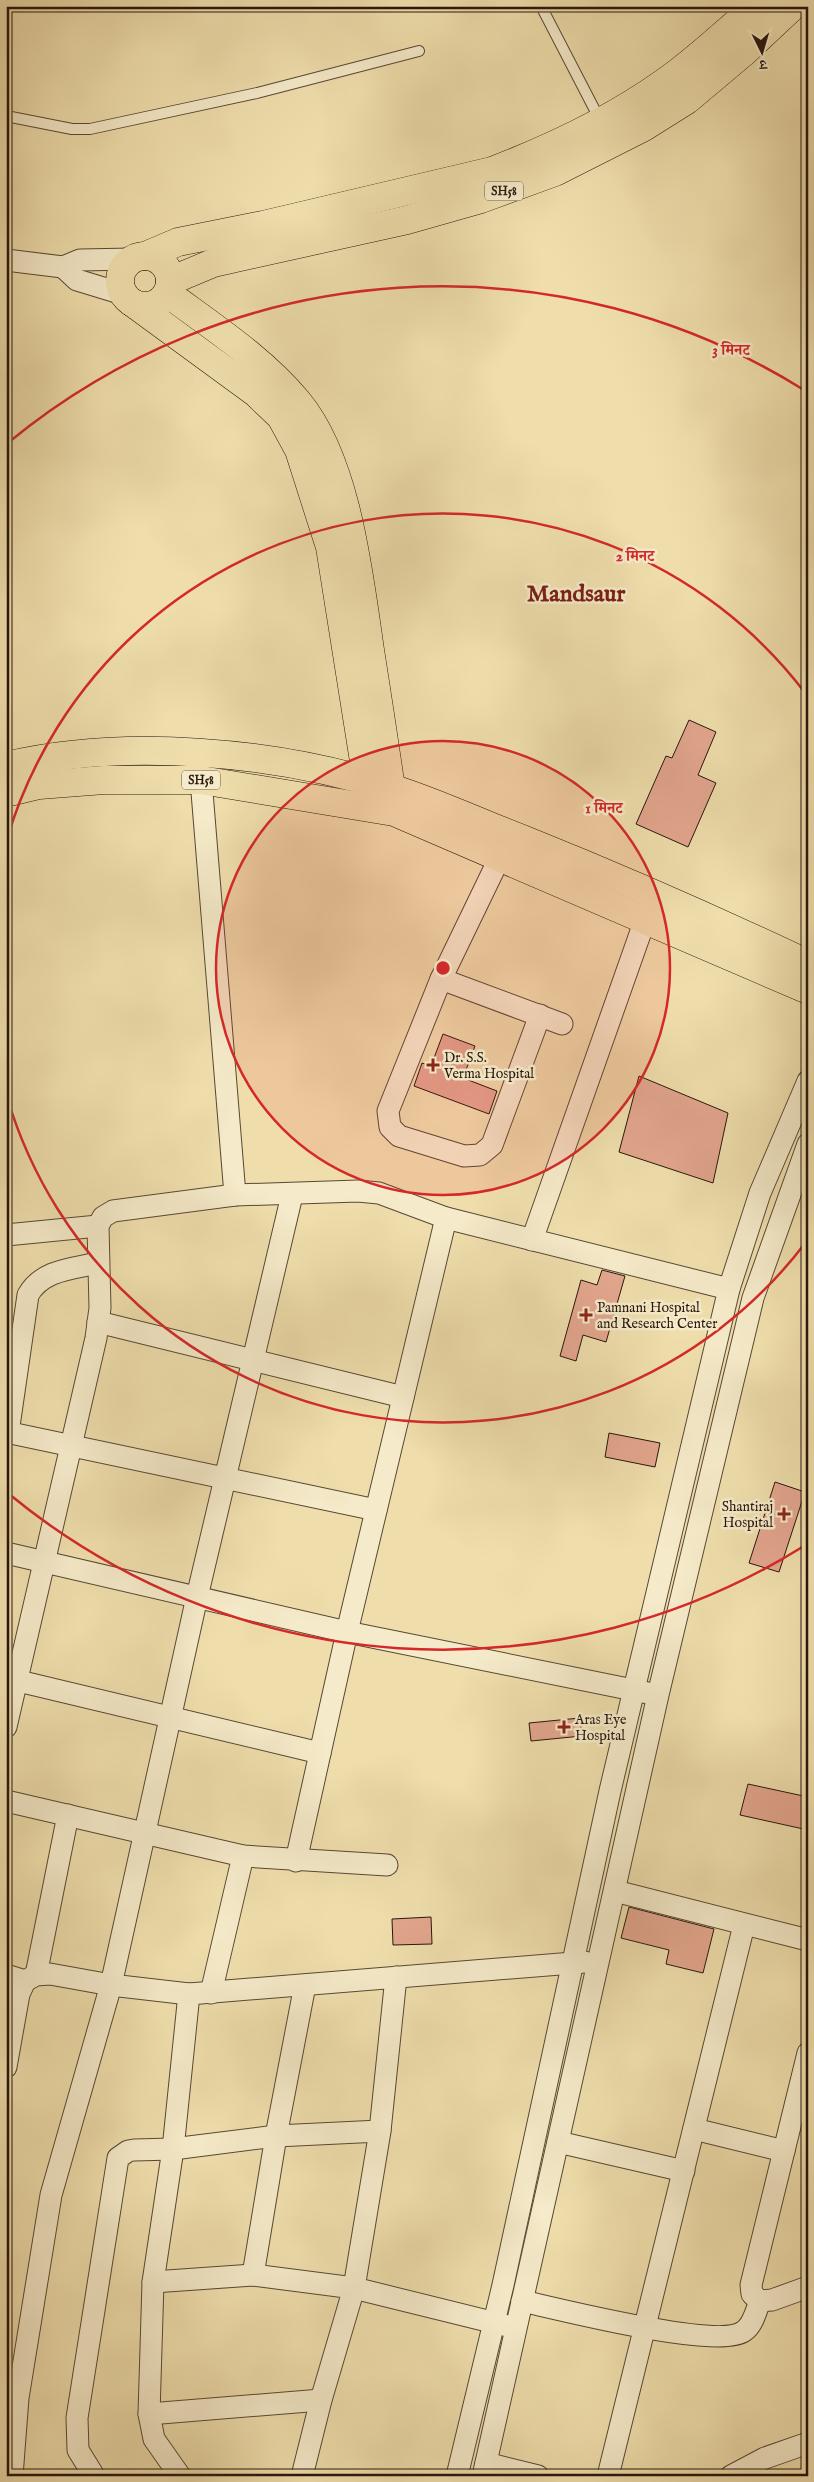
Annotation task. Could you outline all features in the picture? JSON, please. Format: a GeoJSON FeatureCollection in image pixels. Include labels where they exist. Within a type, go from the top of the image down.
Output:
{"type":"FeatureCollection","features":[{"type":"Feature","properties":{"kind":"main road","name":"SH58"},"geometry":{"type":"LineString","coordinates":[[139,257],[178,242],[263,225],[492,171],[602,123],[666,82],[757,6]]}},
{"type":"Feature","properties":{"kind":"main road","name":"SH58"},"geometry":{"type":"LineString","coordinates":[[128,298],[145,306],[158,303],[169,287],[213,264],[407,220],[482,199],[555,172],[644,127],[687,100],[744,52],[793,6]]}},
{"type":"Feature","properties":{"kind":"main road"},"geometry":{"type":"LineString","coordinates":[[139,257],[158,259],[167,268],[169,287],[262,365],[298,403],[314,425],[328,454],[343,502],[359,575],[381,798],[330,547],[299,450],[281,417],[256,393],[195,351],[128,298],[120,281],[123,268],[139,257]]}},
{"type":"Feature","properties":{"kind":"main road","name":"SH58"},"geometry":{"type":"LineString","coordinates":[[6,766],[78,754],[193,752],[302,766],[381,798]]}},
{"type":"Feature","properties":{"kind":"main road","name":"SH58"},"geometry":{"type":"LineString","coordinates":[[6,793],[39,785],[104,780],[200,780],[381,798]]}},
{"type":"Feature","properties":{"kind":"main road"},"geometry":{"type":"LineString","coordinates":[[381,798],[500,857],[808,990]]}},
{"type":"Feature","properties":{"kind":"main road"},"geometry":{"type":"LineString","coordinates":[[381,798],[648,892],[808,964]]}},
{"type":"Feature","properties":{"kind":"street"},"geometry":{"type":"LineString","coordinates":[[6,260],[63,267],[80,260],[139,257]]}},
{"type":"Feature","properties":{"kind":"street"},"geometry":{"type":"LineString","coordinates":[[63,267],[77,280],[128,298]]}},
{"type":"Feature","properties":{"kind":"street"},"geometry":{"type":"LineString","coordinates":[[200,780],[234,1196]]}},
{"type":"Feature","properties":{"kind":"street"},"geometry":{"type":"LineString","coordinates":[[500,857],[440,979],[388,1111],[390,1127],[399,1136],[464,1156],[480,1155],[492,1144],[540,1016]]}},
{"type":"Feature","properties":{"kind":"street"},"geometry":{"type":"LineString","coordinates":[[532,1240],[645,920]]}},
{"type":"Feature","properties":{"kind":"street"},"geometry":{"type":"LineString","coordinates":[[440,979],[562,1024]]}},
{"type":"Feature","properties":{"kind":"street"},"geometry":{"type":"LineString","coordinates":[[456,2476],[494,2324],[610,1790],[729,1289],[760,1193],[808,1082]]}},
{"type":"Feature","properties":{"kind":"street"},"geometry":{"type":"LineString","coordinates":[[538,2476],[484,2470],[658,1695],[753,1298],[808,1144]]}},
{"type":"Feature","properties":{"kind":"street"},"geometry":{"type":"LineString","coordinates":[[6,1728],[12,1679],[43,1561],[98,1322],[98,1226],[103,1217],[113,1212],[234,1196],[358,1191],[380,1193],[446,1218],[729,1289]]}},
{"type":"Feature","properties":{"kind":"street"},"geometry":{"type":"LineString","coordinates":[[12,2476],[18,2398],[51,2195],[111,1985],[143,1833],[197,1597],[292,1194]]}},
{"type":"Feature","properties":{"kind":"street"},"geometry":{"type":"LineString","coordinates":[[296,1861],[347,1632],[446,1218]]}},
{"type":"Feature","properties":{"kind":"street"},"geometry":{"type":"LineString","coordinates":[[6,1235],[98,1226]]}},
{"type":"Feature","properties":{"kind":"street"},"geometry":{"type":"LineString","coordinates":[[98,1263],[46,1276],[35,1282],[28,1295],[7,1432],[376,1510]]}},
{"type":"Feature","properties":{"kind":"street"},"geometry":{"type":"LineString","coordinates":[[98,1322],[403,1397]]}},
{"type":"Feature","properties":{"kind":"street"},"geometry":{"type":"LineString","coordinates":[[6,1553],[347,1632],[658,1695]]}},
{"type":"Feature","properties":{"kind":"street"},"geometry":{"type":"LineString","coordinates":[[12,1679],[320,1753]]}},
{"type":"Feature","properties":{"kind":"street"},"geometry":{"type":"LineString","coordinates":[[6,1801],[243,1856],[296,1861],[387,1865]]}},
{"type":"Feature","properties":{"kind":"street"},"geometry":{"type":"LineString","coordinates":[[6,2067],[22,1977],[68,1814]]}},
{"type":"Feature","properties":{"kind":"street"},"geometry":{"type":"LineString","coordinates":[[211,1993],[243,1856]]}},
{"type":"Feature","properties":{"kind":"street"},"geometry":{"type":"LineString","coordinates":[[615,1891],[808,1940]]}},
{"type":"Feature","properties":{"kind":"street"},"geometry":{"type":"LineString","coordinates":[[608,2476],[744,1925]]}},
{"type":"Feature","properties":{"kind":"street"},"geometry":{"type":"LineString","coordinates":[[22,1977],[50,1974],[111,1985],[189,1994],[599,1961]]}},
{"type":"Feature","properties":{"kind":"street"},"geometry":{"type":"LineString","coordinates":[[302,2476],[321,2400],[354,2288],[380,2131],[396,1977]]}},
{"type":"Feature","properties":{"kind":"street"},"geometry":{"type":"LineString","coordinates":[[253,2275],[276,2136],[305,1985]]}},
{"type":"Feature","properties":{"kind":"street"},"geometry":{"type":"LineString","coordinates":[[180,2476],[154,2439],[149,2414],[153,2282],[172,2149],[189,1994]]}},
{"type":"Feature","properties":{"kind":"street"},"geometry":{"type":"LineString","coordinates":[[808,2053],[804,2081],[784,2150],[751,2285],[752,2294],[760,2301],[772,2300],[808,2287]]}},
{"type":"Feature","properties":{"kind":"street"},"geometry":{"type":"LineString","coordinates":[[694,2129],[784,2150]]}},
{"type":"Feature","properties":{"kind":"street"},"geometry":{"type":"LineString","coordinates":[[94,2476],[78,2450],[77,2418],[115,2167],[118,2158],[128,2151],[172,2149],[276,2136],[380,2131]]}},
{"type":"Feature","properties":{"kind":"street"},"geometry":{"type":"LineString","coordinates":[[558,2142],[684,2171]]}},
{"type":"Feature","properties":{"kind":"street"},"geometry":{"type":"LineString","coordinates":[[153,2282],[253,2275],[354,2288],[494,2324],[516,2327]]}},
{"type":"Feature","properties":{"kind":"street"},"geometry":{"type":"LineString","coordinates":[[522,2301],[645,2328],[732,2336],[743,2332],[750,2325],[760,2301]]}},
{"type":"Feature","properties":{"kind":"street"},"geometry":{"type":"LineString","coordinates":[[149,2414],[321,2400]]}},
{"type":"Feature","properties":{"kind":"street"},"geometry":{"type":"LineString","coordinates":[[731,2476],[765,2458],[808,2444]]}},
{"type":"Feature","properties":{"kind":"lane"},"geometry":{"type":"LineString","coordinates":[[541,6],[602,123]]}},
{"type":"Feature","properties":{"kind":"lane"},"geometry":{"type":"LineString","coordinates":[[6,116],[72,129],[90,130],[257,93],[420,51]]}},
{"type":"Feature","properties":{"kind":"building"},"geometry":{"type":"Polygon","coordinates":[[[689,720],[716,732],[698,775],[716,783],[688,847],[636,824],[666,756],[672,758],[689,720]]]}},
{"type":"Feature","properties":{"kind":"building"},"geometry":{"type":"Polygon","coordinates":[[[443,1034],[475,1046],[463,1078],[497,1091],[489,1114],[414,1086],[422,1063],[431,1066],[443,1034]]]}},
{"type":"Feature","properties":{"kind":"building"},"geometry":{"type":"Polygon","coordinates":[[[639,1076],[728,1113],[713,1183],[619,1152],[639,1076]]]}},
{"type":"Feature","properties":{"kind":"building"},"geometry":{"type":"Polygon","coordinates":[[[602,1270],[625,1276],[606,1342],[583,1335],[576,1361],[560,1356],[581,1280],[597,1285],[602,1270]]]}},
{"type":"Feature","properties":{"kind":"building"},"geometry":{"type":"Polygon","coordinates":[[[609,1433],[660,1443],[655,1467],[605,1457],[609,1433]]]}},
{"type":"Feature","properties":{"kind":"building"},"geometry":{"type":"Polygon","coordinates":[[[775,1482],[805,1492],[779,1572],[749,1563],[775,1482]]]}},
{"type":"Feature","properties":{"kind":"building"},"geometry":{"type":"Polygon","coordinates":[[[580,1718],[582,1736],[531,1741],[529,1723],[580,1718]]]}},
{"type":"Feature","properties":{"kind":"building"},"geometry":{"type":"Polygon","coordinates":[[[748,1784],[808,1797],[808,1830],[740,1815],[748,1784]]]}},
{"type":"Feature","properties":{"kind":"building"},"geometry":{"type":"Polygon","coordinates":[[[629,1907],[714,1929],[703,1973],[666,1964],[669,1950],[621,1938],[629,1907]]]}},
{"type":"Feature","properties":{"kind":"building"},"geometry":{"type":"Polygon","coordinates":[[[431,1917],[432,1944],[393,1945],[392,1919],[431,1917]]]}},
{"type":"Feature","properties":{"kind":"place","name":"Dr. S.S. Verma Hospital"},"geometry":{"type":"Point","coordinates":[433,1065]}},
{"type":"Feature","properties":{"kind":"place","name":"Pamnani Hospital and Research Center"},"geometry":{"type":"Point","coordinates":[586,1315]}},
{"type":"Feature","properties":{"kind":"place","name":"Shantiraj Hospital"},"geometry":{"type":"Point","coordinates":[784,1514]}},
{"type":"Feature","properties":{"kind":"place","name":"Aras Eye Hospital"},"geometry":{"type":"Point","coordinates":[564,1727]}},
{"type":"Feature","properties":{"kind":"district","name":"Mandsaur"},"geometry":{"type":"Point","coordinates":[576,593]}}]}
